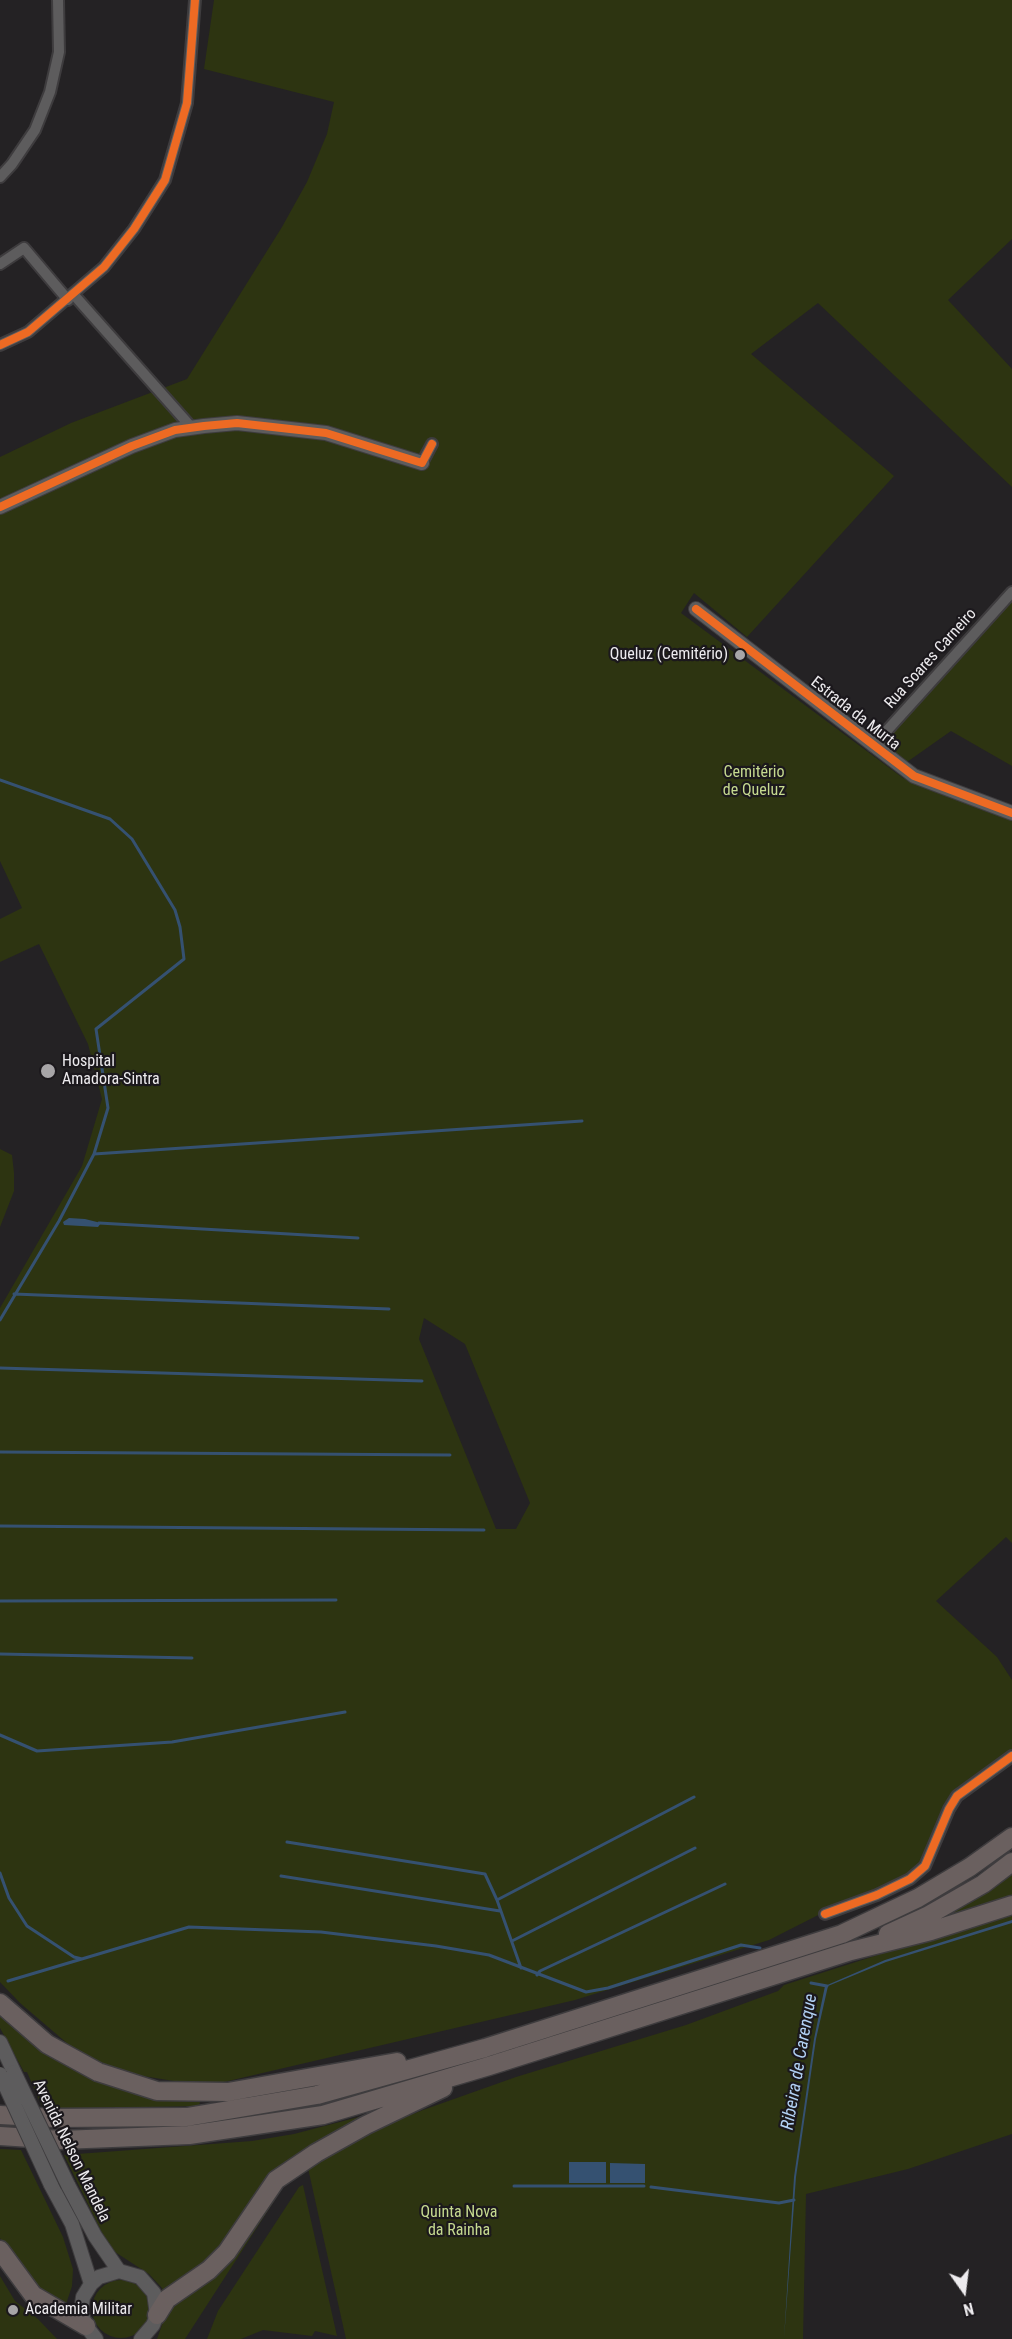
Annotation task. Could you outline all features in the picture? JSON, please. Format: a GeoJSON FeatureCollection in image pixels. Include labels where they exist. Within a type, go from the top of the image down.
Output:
{"type":"FeatureCollection","features":[{"type":"Feature","properties":{"kind":"highway"},"geometry":{"type":"LineString","coordinates":[[0,2136],[61,2140],[189,2135],[322,2115],[842,1934],[918,1898],[970,1868],[1012,1837]]}},
{"type":"Feature","properties":{"kind":"highway"},"geometry":{"type":"LineString","coordinates":[[851,1951],[927,1916],[983,1884],[1012,1862]]}},
{"type":"Feature","properties":{"kind":"highway"},"geometry":{"type":"LineString","coordinates":[[0,2115],[53,2118],[187,2117],[318,2095],[487,2057],[851,1951],[931,1931],[1012,1905]]}},
{"type":"Feature","properties":{"kind":"highway"},"geometry":{"type":"LineString","coordinates":[[0,2003],[47,2044],[98,2072],[157,2091],[228,2092],[487,2057]]}},
{"type":"Feature","properties":{"kind":"highway"},"geometry":{"type":"LineString","coordinates":[[157,2315],[167,2299],[209,2270],[227,2252],[276,2180],[316,2153],[487,2057]]}},
{"type":"Feature","properties":{"kind":"highway"},"geometry":{"type":"LineString","coordinates":[[0,2250],[33,2295],[91,2333]]}},
{"type":"Feature","properties":{"kind":"street"},"geometry":{"type":"LineString","coordinates":[[0,177],[35,130],[50,92],[59,52],[58,0]]}},
{"type":"Feature","properties":{"kind":"street"},"geometry":{"type":"LineString","coordinates":[[0,345],[28,332],[104,267],[134,229],[165,180],[187,104],[195,0]]}},
{"type":"Feature","properties":{"kind":"street"},"geometry":{"type":"LineString","coordinates":[[0,264],[24,248],[192,428]]}},
{"type":"Feature","properties":{"kind":"street"},"geometry":{"type":"LineString","coordinates":[[0,507],[132,446],[175,430],[237,423],[326,433],[422,463],[432,444]]}},
{"type":"Feature","properties":{"kind":"street","name":"Rua Soares Carneiro"},"geometry":{"type":"LineString","coordinates":[[873,746],[1012,592]]}},
{"type":"Feature","properties":{"kind":"street","name":"Estrada da Murta"},"geometry":{"type":"LineString","coordinates":[[696,609],[914,776],[1012,813]]}},
{"type":"Feature","properties":{"kind":"street"},"geometry":{"type":"LineString","coordinates":[[825,1914],[910,1879],[925,1866],[949,1809],[957,1796],[1012,1756]]}},
{"type":"Feature","properties":{"kind":"street","name":"Avenida Nelson Mandela"},"geometry":{"type":"LineString","coordinates":[[0,2042],[68,2186],[95,2236],[119,2271]]}},
{"type":"Feature","properties":{"kind":"street","name":"Avenida Nelson Mandela"},"geometry":{"type":"LineString","coordinates":[[0,2074],[51,2185],[72,2224],[91,2284]]}},
{"type":"Feature","properties":{"kind":"street"},"geometry":{"type":"LineString","coordinates":[[91,2333],[81,2312],[83,2297],[91,2284],[99,2277],[119,2271],[130,2273],[148,2284],[157,2304],[157,2315],[145,2338]]}},
{"type":"Feature","properties":{"kind":"green space","name":"Cemitério de Queluz"},"geometry":{"type":"Polygon","coordinates":[[[214,0],[1012,0],[1012,239],[948,300],[1012,369],[1012,487],[818,303],[751,354],[894,476],[747,637],[694,593],[681,613],[903,778],[1012,819],[1012,1543],[1006,1537],[936,1601],[997,1657],[1012,1680],[1012,1758],[957,1796],[910,1879],[834,1907],[769,1940],[575,2000],[224,2082],[180,2082],[124,2073],[75,2050],[20,2003],[0,1982],[0,1308],[82,1166],[102,1099],[88,1044],[39,944],[0,962],[0,919],[22,908],[0,861],[0,457],[71,423],[187,379],[282,227],[307,182],[327,134],[334,102],[204,69],[214,0]],[[424,1318],[419,1339],[496,1529],[516,1529],[530,1503],[465,1344],[424,1318]]]}},
{"type":"Feature","properties":{"kind":"green space"},"geometry":{"type":"Polygon","coordinates":[[[1012,600],[1012,766],[951,731],[907,762],[873,746],[881,742],[1012,600]]]}},
{"type":"Feature","properties":{"kind":"green space"},"geometry":{"type":"Polygon","coordinates":[[[0,1149],[12,1155],[14,1191],[0,1227],[0,1149]]]}},
{"type":"Feature","properties":{"kind":"green space"},"geometry":{"type":"Polygon","coordinates":[[[1012,1869],[1012,1899],[933,1922],[1012,1869]]]}},
{"type":"Feature","properties":{"kind":"green space","name":"Quinta Nova da Rainha"},"geometry":{"type":"Polygon","coordinates":[[[1012,1912],[1012,2134],[908,2169],[806,2194],[803,2339],[346,2339],[308,2168],[383,2126],[423,2110],[516,2077],[686,2025],[778,1991],[784,1985],[1012,1912]]]}},
{"type":"Feature","properties":{"kind":"green space"},"geometry":{"type":"Polygon","coordinates":[[[0,2007],[136,2092],[200,2102],[199,2106],[43,2109],[27,2072],[24,2072],[0,2028],[0,2007]]]}},
{"type":"Feature","properties":{"kind":"green space"},"geometry":{"type":"Polygon","coordinates":[[[393,2108],[318,2148],[215,2257],[163,2295],[162,2288],[149,2274],[115,2252],[106,2241],[64,2155],[252,2141],[294,2134],[393,2108]]]}},
{"type":"Feature","properties":{"kind":"green space"},"geometry":{"type":"Polygon","coordinates":[[[0,2149],[21,2150],[63,2237],[73,2269],[72,2286],[65,2307],[38,2291],[0,2238],[0,2149]]]}},
{"type":"Feature","properties":{"kind":"green space"},"geometry":{"type":"Polygon","coordinates":[[[289,2178],[185,2339],[157,2339],[170,2302],[289,2178]]]}},
{"type":"Feature","properties":{"kind":"green space"},"geometry":{"type":"Polygon","coordinates":[[[303,2185],[337,2336],[315,2331],[312,2336],[263,2330],[241,2339],[207,2339],[218,2311],[299,2187],[303,2185]]]}},
{"type":"Feature","properties":{"kind":"green space","name":"Academia Militar"},"geometry":{"type":"Polygon","coordinates":[[[0,2276],[15,2301],[38,2319],[57,2339],[0,2339],[0,2276]]]}},
{"type":"Feature","properties":{"kind":"green space"},"geometry":{"type":"Polygon","coordinates":[[[115,2280],[127,2280],[142,2288],[150,2303],[150,2315],[142,2330],[127,2338],[115,2338],[100,2330],[92,2315],[92,2303],[100,2288],[115,2280]]]}},
{"type":"Feature","properties":{"kind":"water"},"geometry":{"type":"Polygon","coordinates":[[[69,1218],[101,1223],[98,1227],[64,1225],[63,1222],[69,1218]]]}},
{"type":"Feature","properties":{"kind":"water"},"geometry":{"type":"Polygon","coordinates":[[[1012,1920],[1012,1923],[886,1962],[828,1986],[816,2039],[796,2177],[784,2339],[794,2177],[814,2039],[825,1986],[885,1960],[1012,1920]]]}},
{"type":"Feature","properties":{"kind":"water"},"geometry":{"type":"Polygon","coordinates":[[[569,2162],[606,2162],[606,2183],[569,2183],[569,2162]]]}},
{"type":"Feature","properties":{"kind":"water"},"geometry":{"type":"Polygon","coordinates":[[[610,2163],[645,2164],[645,2183],[610,2183],[610,2163]]]}},
{"type":"Feature","properties":{"kind":"waterway"},"geometry":{"type":"LineString","coordinates":[[0,780],[110,819],[132,839],[175,910],[180,927],[184,959],[96,1029],[108,1108],[94,1154],[59,1221],[0,1320]]}},
{"type":"Feature","properties":{"kind":"waterway"},"geometry":{"type":"LineString","coordinates":[[94,1154],[582,1121]]}},
{"type":"Feature","properties":{"kind":"waterway"},"geometry":{"type":"LineString","coordinates":[[99,1223],[358,1238]]}},
{"type":"Feature","properties":{"kind":"waterway"},"geometry":{"type":"LineString","coordinates":[[14,1294],[389,1309]]}},
{"type":"Feature","properties":{"kind":"waterway"},"geometry":{"type":"LineString","coordinates":[[0,1368],[422,1381]]}},
{"type":"Feature","properties":{"kind":"waterway"},"geometry":{"type":"LineString","coordinates":[[0,1452],[450,1455]]}},
{"type":"Feature","properties":{"kind":"waterway"},"geometry":{"type":"LineString","coordinates":[[0,1526],[484,1530]]}},
{"type":"Feature","properties":{"kind":"waterway"},"geometry":{"type":"LineString","coordinates":[[0,1601],[336,1600]]}},
{"type":"Feature","properties":{"kind":"waterway"},"geometry":{"type":"LineString","coordinates":[[0,1654],[192,1658]]}},
{"type":"Feature","properties":{"kind":"waterway"},"geometry":{"type":"LineString","coordinates":[[0,1735],[37,1751],[172,1742],[345,1712]]}},
{"type":"Feature","properties":{"kind":"waterway"},"geometry":{"type":"LineString","coordinates":[[521,1968],[497,1900],[694,1797]]}},
{"type":"Feature","properties":{"kind":"waterway"},"geometry":{"type":"LineString","coordinates":[[287,1842],[485,1874],[497,1900]]}},
{"type":"Feature","properties":{"kind":"waterway"},"geometry":{"type":"LineString","coordinates":[[512,1941],[695,1848]]}},
{"type":"Feature","properties":{"kind":"waterway"},"geometry":{"type":"LineString","coordinates":[[0,1873],[9,1898],[27,1926],[74,1957],[82,1959]]}},
{"type":"Feature","properties":{"kind":"waterway"},"geometry":{"type":"LineString","coordinates":[[281,1876],[500,1911]]}},
{"type":"Feature","properties":{"kind":"waterway"},"geometry":{"type":"LineString","coordinates":[[537,1975],[540,1971],[725,1884]]}},
{"type":"Feature","properties":{"kind":"waterway"},"geometry":{"type":"LineString","coordinates":[[8,1981],[189,1927],[321,1932],[436,1946],[489,1955],[586,1992],[608,1988],[741,1945],[760,1948]]}},
{"type":"Feature","properties":{"kind":"waterway"},"geometry":{"type":"LineString","coordinates":[[811,1983],[827,1986]]}},
{"type":"Feature","properties":{"kind":"waterway"},"geometry":{"type":"LineString","coordinates":[[514,2186],[644,2186]]}},
{"type":"Feature","properties":{"kind":"waterway"},"geometry":{"type":"LineString","coordinates":[[651,2187],[779,2203],[794,2200]]}},
{"type":"Feature","properties":{"kind":"cycle path"},"geometry":{"type":"LineString","coordinates":[[0,345],[28,332],[104,267],[134,229],[165,180],[187,103],[195,0]]}},
{"type":"Feature","properties":{"kind":"cycle path"},"geometry":{"type":"LineString","coordinates":[[0,507],[132,446],[175,430],[237,423],[326,433],[422,463],[432,444]]}},
{"type":"Feature","properties":{"kind":"cycle path"},"geometry":{"type":"LineString","coordinates":[[696,609],[914,776],[1012,813]]}},
{"type":"Feature","properties":{"kind":"cycle path"},"geometry":{"type":"LineString","coordinates":[[825,1914],[877,1895],[910,1879],[925,1866],[949,1809],[957,1796],[1012,1756]]}},
{"type":"Feature","properties":{"kind":"place","name":"Queluz (Cemitério)"},"geometry":{"type":"Point","coordinates":[740,655]}},
{"type":"Feature","properties":{"kind":"place","name":"Hospital Amadora-Sintra"},"geometry":{"type":"Point","coordinates":[48,1071]}},
{"type":"Feature","properties":{"kind":"place","name":"Academia Militar"},"geometry":{"type":"Point","coordinates":[13,2310]}},
{"type":"Feature","properties":{"kind":"water label","name":"Ribeira de Carenque"},"geometry":{"type":"Point","coordinates":[800,2062]}}]}
